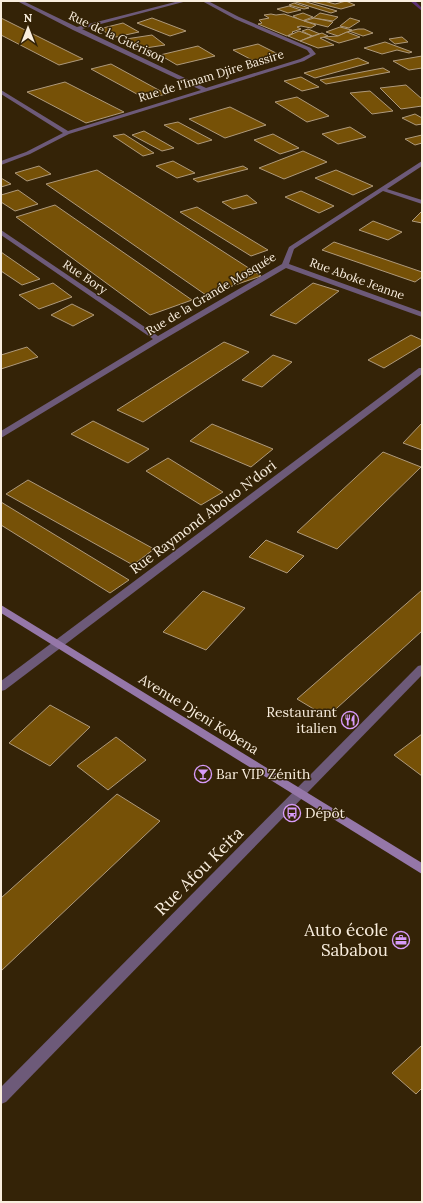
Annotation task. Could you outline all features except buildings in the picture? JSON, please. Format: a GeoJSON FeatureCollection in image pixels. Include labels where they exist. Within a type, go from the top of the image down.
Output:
{"type":"FeatureCollection","features":[{"type":"Feature","properties":{"kind":"street","name":"Rue de la Guérison"},"geometry":{"type":"LineString","coordinates":[[19,1],[75,29],[206,90]]}},
{"type":"Feature","properties":{"kind":"street"},"geometry":{"type":"LineString","coordinates":[[75,29],[185,1]]}},
{"type":"Feature","properties":{"kind":"street","name":"Rue de l'Imam Djire Bassire"},"geometry":{"type":"LineString","coordinates":[[1,163],[28,153],[68,133],[302,60],[313,54],[309,49],[237,18],[204,1]]}},
{"type":"Feature","properties":{"kind":"street"},"geometry":{"type":"LineString","coordinates":[[1,92],[68,133]]}},
{"type":"Feature","properties":{"kind":"street","name":"Rue de la Grande Mosquée"},"geometry":{"type":"LineString","coordinates":[[1,435],[158,339],[285,265],[291,248],[422,164]]}},
{"type":"Feature","properties":{"kind":"street"},"geometry":{"type":"LineString","coordinates":[[382,189],[422,202]]}},
{"type":"Feature","properties":{"kind":"street","name":"Rue Bory"},"geometry":{"type":"LineString","coordinates":[[1,232],[158,339]]}},
{"type":"Feature","properties":{"kind":"street","name":"Rue Aboke Jeanne"},"geometry":{"type":"LineString","coordinates":[[285,265],[422,315]]}},
{"type":"Feature","properties":{"kind":"street","name":"Rue Raymond Abouo N'dori"},"geometry":{"type":"LineString","coordinates":[[1,687],[422,370]]}},
{"type":"Feature","properties":{"kind":"street","name":"Avenue Djeni Kobena"},"geometry":{"type":"LineString","coordinates":[[1,608],[422,869]]}},
{"type":"Feature","properties":{"kind":"street","name":"Rue Afou Keita"},"geometry":{"type":"LineString","coordinates":[[1,1097],[422,669]]}},
{"type":"Feature","properties":{"kind":"waterway"},"geometry":{"type":"LineString","coordinates":[[412,1],[422,10]]}},
{"type":"Feature","properties":{"kind":"place","name":"Restaurant italien"},"geometry":{"type":"Point","coordinates":[350,720]}},
{"type":"Feature","properties":{"kind":"place","name":"Bar VIP Zénith"},"geometry":{"type":"Point","coordinates":[203,774]}},
{"type":"Feature","properties":{"kind":"place","name":"Dépôt"},"geometry":{"type":"Point","coordinates":[292,813]}},
{"type":"Feature","properties":{"kind":"place","name":"Auto école Sababou"},"geometry":{"type":"Point","coordinates":[401,940]}}]}
